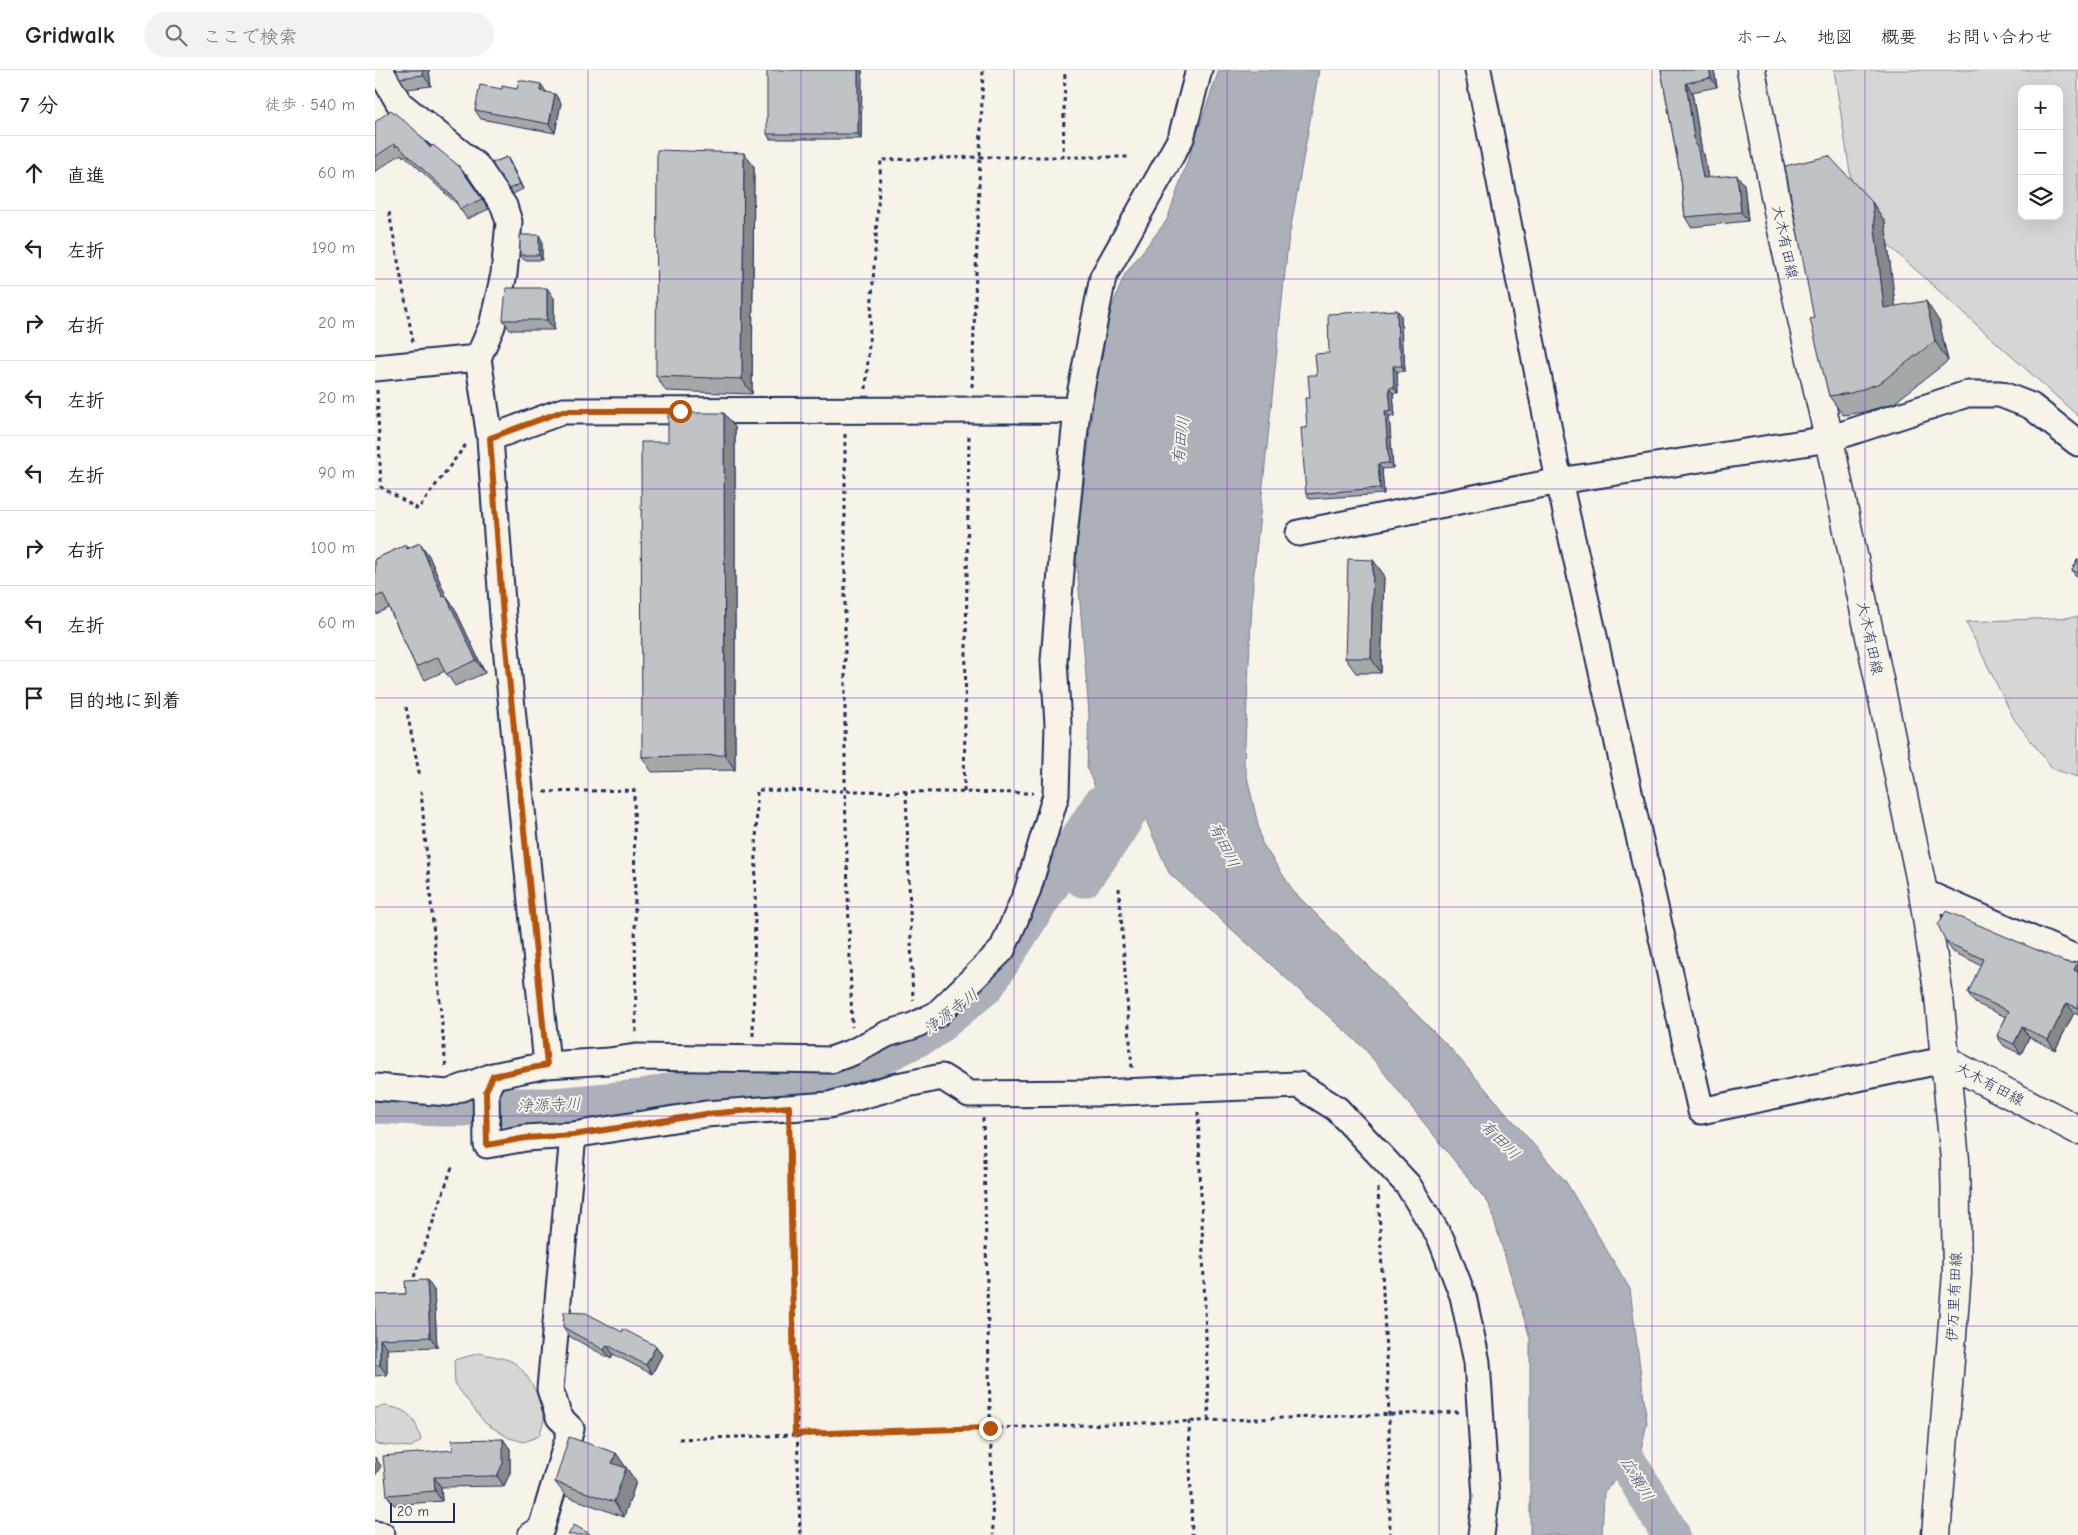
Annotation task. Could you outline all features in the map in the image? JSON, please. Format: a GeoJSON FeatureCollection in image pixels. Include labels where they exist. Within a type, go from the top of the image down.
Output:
{"type":"FeatureCollection","features":[{"type":"Feature","properties":{"kind":"main road","name":"大木有田線"},"geometry":{"type":"LineString","coordinates":[[1751,70],[1780,221],[1829,439],[1923,892],[1939,997],[1945,1060],[2078,1130]]}},
{"type":"Feature","properties":{"kind":"main road","name":"伊万里有田線"},"geometry":{"type":"LineString","coordinates":[[1936,1535],[1957,1273],[1955,1160],[1945,1060]]}},
{"type":"Feature","properties":{"kind":"street"},"geometry":{"type":"LineString","coordinates":[[380,70],[399,103],[477,166],[504,206],[509,222],[504,274],[493,326],[478,358],[482,437],[503,616],[547,1065]]}},
{"type":"Feature","properties":{"kind":"street"},"geometry":{"type":"LineString","coordinates":[[375,1087],[448,1093],[490,1083],[547,1065],[609,1061],[636,1057],[831,1060],[853,1052],[887,1034],[913,1026],[937,1014],[1002,950],[1027,892],[1057,795],[1058,724],[1054,661],[1063,546],[1077,410],[1103,277],[1181,138],[1199,70]]}},
{"type":"Feature","properties":{"kind":"street"},"geometry":{"type":"LineString","coordinates":[[1478,70],[1559,482],[1701,1111],[1945,1060]]}},
{"type":"Feature","properties":{"kind":"street"},"geometry":{"type":"LineString","coordinates":[[376,376],[478,358]]}},
{"type":"Feature","properties":{"kind":"street"},"geometry":{"type":"LineString","coordinates":[[1299,533],[1559,482],[1829,439],[1967,394],[2000,394],[2031,406],[2078,443]]}},
{"type":"Feature","properties":{"kind":"street"},"geometry":{"type":"LineString","coordinates":[[482,437],[563,411],[1077,410]]}},
{"type":"Feature","properties":{"kind":"street"},"geometry":{"type":"LineString","coordinates":[[1923,892],[2078,959]]}},
{"type":"Feature","properties":{"kind":"street"},"geometry":{"type":"LineString","coordinates":[[490,1083],[487,1145],[526,1138],[573,1135],[706,1114],[829,1105],[897,1086],[942,1077],[969,1094],[1095,1093],[1299,1085],[1337,1109],[1377,1150],[1408,1185],[1441,1239],[1463,1296],[1477,1362],[1486,1497],[1481,1535]]}},
{"type":"Feature","properties":{"kind":"street"},"geometry":{"type":"LineString","coordinates":[[531,1535],[541,1529],[571,1429],[559,1417],[550,1389],[573,1135]]}},
{"type":"Feature","properties":{"kind":"street"},"geometry":{"type":"LineString","coordinates":[[375,1534],[382,1535]]}},
{"type":"Feature","properties":{"kind":"path"},"geometry":{"type":"LineString","coordinates":[[972,396],[983,70]]}},
{"type":"Feature","properties":{"kind":"path"},"geometry":{"type":"LineString","coordinates":[[1063,158],[1065,70]]}},
{"type":"Feature","properties":{"kind":"path"},"geometry":{"type":"LineString","coordinates":[[866,397],[881,160],[980,157],[1131,157]]}},
{"type":"Feature","properties":{"kind":"path"},"geometry":{"type":"LineString","coordinates":[[389,212],[414,349]]}},
{"type":"Feature","properties":{"kind":"path"},"geometry":{"type":"LineString","coordinates":[[376,376],[381,487],[417,509],[482,437]]}},
{"type":"Feature","properties":{"kind":"path"},"geometry":{"type":"LineString","coordinates":[[964,792],[969,424]]}},
{"type":"Feature","properties":{"kind":"path"},"geometry":{"type":"LineString","coordinates":[[845,433],[845,791],[853,1052]]}},
{"type":"Feature","properties":{"kind":"path"},"geometry":{"type":"LineString","coordinates":[[406,707],[420,777]]}},
{"type":"Feature","properties":{"kind":"path"},"geometry":{"type":"LineString","coordinates":[[536,792],[634,790],[636,1057]]}},
{"type":"Feature","properties":{"kind":"path"},"geometry":{"type":"LineString","coordinates":[[753,1059],[757,790],[1033,792]]}},
{"type":"Feature","properties":{"kind":"path"},"geometry":{"type":"LineString","coordinates":[[421,791],[448,1093]]}},
{"type":"Feature","properties":{"kind":"path"},"geometry":{"type":"LineString","coordinates":[[907,791],[913,1026]]}},
{"type":"Feature","properties":{"kind":"path"},"geometry":{"type":"LineString","coordinates":[[1119,888],[1132,1075]]}},
{"type":"Feature","properties":{"kind":"path"},"geometry":{"type":"LineString","coordinates":[[1198,1089],[1209,1421]]}},
{"type":"Feature","properties":{"kind":"path"},"geometry":{"type":"LineString","coordinates":[[789,1107],[795,1434],[799,1535]]}},
{"type":"Feature","properties":{"kind":"path"},"geometry":{"type":"LineString","coordinates":[[983,1109],[993,1535]]}},
{"type":"Feature","properties":{"kind":"path"},"geometry":{"type":"LineString","coordinates":[[1377,1150],[1389,1415],[1390,1535]]}},
{"type":"Feature","properties":{"kind":"path"},"geometry":{"type":"LineString","coordinates":[[414,1277],[453,1164]]}},
{"type":"Feature","properties":{"kind":"path"},"geometry":{"type":"LineString","coordinates":[[679,1438],[1467,1412]]}},
{"type":"Feature","properties":{"kind":"path"},"geometry":{"type":"LineString","coordinates":[[1189,1422],[1192,1535]]}},
{"type":"Feature","properties":{"kind":"shaded area"},"geometry":{"type":"Polygon","coordinates":[[[1834,70],[2078,70],[2078,416],[1857,217],[1834,70]]]}},
{"type":"Feature","properties":{"kind":"shaded area"},"geometry":{"type":"Polygon","coordinates":[[[2078,617],[2078,777],[2053,769],[2014,719],[1966,622],[2078,617]]]}},
{"type":"Feature","properties":{"kind":"shaded area"},"geometry":{"type":"Polygon","coordinates":[[[480,1353],[511,1361],[527,1377],[546,1414],[539,1436],[524,1442],[509,1438],[485,1423],[455,1384],[454,1360],[480,1353]]]}},
{"type":"Feature","properties":{"kind":"shaded area"},"geometry":{"type":"Polygon","coordinates":[[[384,1406],[399,1409],[410,1416],[416,1425],[421,1440],[411,1447],[375,1444],[375,1408],[384,1406]]]}},
{"type":"Feature","properties":{"kind":"water","name":"有田川"},"geometry":{"type":"Polygon","coordinates":[[[1219,70],[1319,70],[1288,243],[1253,582],[1244,763],[1262,843],[1294,892],[1450,1048],[1566,1182],[1630,1289],[1647,1423],[1633,1485],[1618,1476],[1604,1492],[1602,1535],[1530,1535],[1530,1338],[1489,1204],[1365,1049],[1169,873],[1136,797],[1119,793],[1102,804],[1087,768],[1089,713],[1076,554],[1101,335],[1125,274],[1167,220],[1219,70]]]}},
{"type":"Feature","properties":{"kind":"building"},"geometry":{"type":"Polygon","coordinates":[[[396,70],[422,70],[423,75],[400,78],[396,70]]]}},
{"type":"Feature","properties":{"kind":"building"},"geometry":{"type":"Polygon","coordinates":[[[767,70],[858,70],[858,134],[767,134],[767,70]]]}},
{"type":"Feature","properties":{"kind":"building"},"geometry":{"type":"Polygon","coordinates":[[[1661,70],[1709,70],[1711,78],[1686,83],[1695,145],[1697,145],[1703,178],[1737,175],[1741,212],[1685,217],[1681,179],[1661,70]]]}},
{"type":"Feature","properties":{"kind":"building"},"geometry":{"type":"Polygon","coordinates":[[[519,80],[541,84],[540,91],[555,94],[549,124],[475,110],[480,85],[502,89],[502,86],[517,89],[519,80]]]}},
{"type":"Feature","properties":{"kind":"building"},"geometry":{"type":"Polygon","coordinates":[[[391,110],[415,130],[430,148],[433,145],[459,166],[482,199],[460,209],[454,198],[397,145],[396,147],[394,144],[375,157],[375,122],[391,110]]]}},
{"type":"Feature","properties":{"kind":"building"},"geometry":{"type":"Polygon","coordinates":[[[657,150],[744,153],[742,379],[656,376],[657,150]]]}},
{"type":"Feature","properties":{"kind":"building"},"geometry":{"type":"Polygon","coordinates":[[[1829,156],[1872,202],[1884,308],[1926,301],[1935,341],[1880,383],[1851,393],[1829,396],[1810,319],[1814,318],[1785,166],[1829,156]]]}},
{"type":"Feature","properties":{"kind":"building"},"geometry":{"type":"Polygon","coordinates":[[[507,157],[520,184],[509,189],[492,163],[507,157]]]}},
{"type":"Feature","properties":{"kind":"building"},"geometry":{"type":"Polygon","coordinates":[[[520,235],[539,235],[539,255],[520,255],[520,235]]]}},
{"type":"Feature","properties":{"kind":"building"},"geometry":{"type":"Polygon","coordinates":[[[506,288],[547,288],[547,320],[503,320],[506,288]]]}},
{"type":"Feature","properties":{"kind":"building"},"geometry":{"type":"Polygon","coordinates":[[[1397,310],[1398,348],[1400,348],[1402,366],[1393,366],[1394,387],[1389,388],[1391,410],[1385,411],[1389,463],[1378,464],[1380,488],[1306,494],[1301,428],[1307,428],[1305,398],[1310,398],[1308,375],[1317,375],[1315,354],[1329,353],[1328,314],[1397,310]]]}},
{"type":"Feature","properties":{"kind":"building"},"geometry":{"type":"Polygon","coordinates":[[[668,413],[724,413],[725,755],[642,757],[641,442],[668,442],[668,413]]]}},
{"type":"Feature","properties":{"kind":"building"},"geometry":{"type":"Polygon","coordinates":[[[420,543],[443,597],[446,596],[476,660],[446,674],[438,657],[416,667],[383,594],[375,597],[375,559],[406,545],[407,549],[420,543]]]}},
{"type":"Feature","properties":{"kind":"building"},"geometry":{"type":"Polygon","coordinates":[[[1348,559],[1373,560],[1371,658],[1345,658],[1348,559]]]}},
{"type":"Feature","properties":{"kind":"building"},"geometry":{"type":"Polygon","coordinates":[[[2078,559],[2078,573],[2072,570],[2078,559]]]}},
{"type":"Feature","properties":{"kind":"building"},"geometry":{"type":"Polygon","coordinates":[[[1946,911],[2065,962],[2072,963],[2078,961],[2074,970],[2078,972],[2078,1008],[2067,1003],[2048,1040],[2022,1027],[2014,1044],[1997,1036],[2009,1011],[1968,993],[1983,959],[1946,942],[1938,925],[1946,911]]]}},
{"type":"Feature","properties":{"kind":"building"},"geometry":{"type":"Polygon","coordinates":[[[427,1280],[430,1337],[380,1339],[380,1365],[375,1365],[375,1295],[406,1294],[405,1281],[427,1280]]]}},
{"type":"Feature","properties":{"kind":"building"},"geometry":{"type":"Polygon","coordinates":[[[564,1312],[586,1313],[622,1332],[623,1329],[656,1346],[646,1365],[607,1345],[604,1350],[563,1327],[564,1312]]]}},
{"type":"Feature","properties":{"kind":"building"},"geometry":{"type":"Polygon","coordinates":[[[569,1437],[616,1453],[612,1463],[626,1468],[614,1502],[555,1482],[569,1437]]]}},
{"type":"Feature","properties":{"kind":"building"},"geometry":{"type":"Polygon","coordinates":[[[503,1439],[503,1463],[497,1476],[434,1477],[435,1491],[387,1495],[383,1456],[453,1450],[452,1440],[503,1439]]]}},
{"type":"Feature","properties":{"kind":"building"},"geometry":{"type":"Polygon","coordinates":[[[574,1525],[590,1534],[590,1535],[568,1535],[574,1525]]]}},
{"type":"Feature","properties":{"kind":"waterway","name":"浄源寺川"},"geometry":{"type":"LineString","coordinates":[[375,1104],[441,1107],[554,1107],[640,1099],[685,1089],[825,1072],[864,1064],[930,1031],[985,986],[1102,804],[1083,878],[1109,841],[1140,789],[1151,748]]}},
{"type":"Feature","properties":{"kind":"waterway","name":"広瀬川"},"geometry":{"type":"LineString","coordinates":[[1608,1430],[1671,1535]]}},
{"type":"Feature","properties":{"kind":"route"},"geometry":{"type":"LineString","coordinates":[[680,411],[563,411],[490,438],[503,616],[531,920],[547,1065],[493,1076],[486,1091],[487,1145],[526,1138],[573,1135],[706,1114],[789,1107],[795,1434],[990,1428]]}}]}
